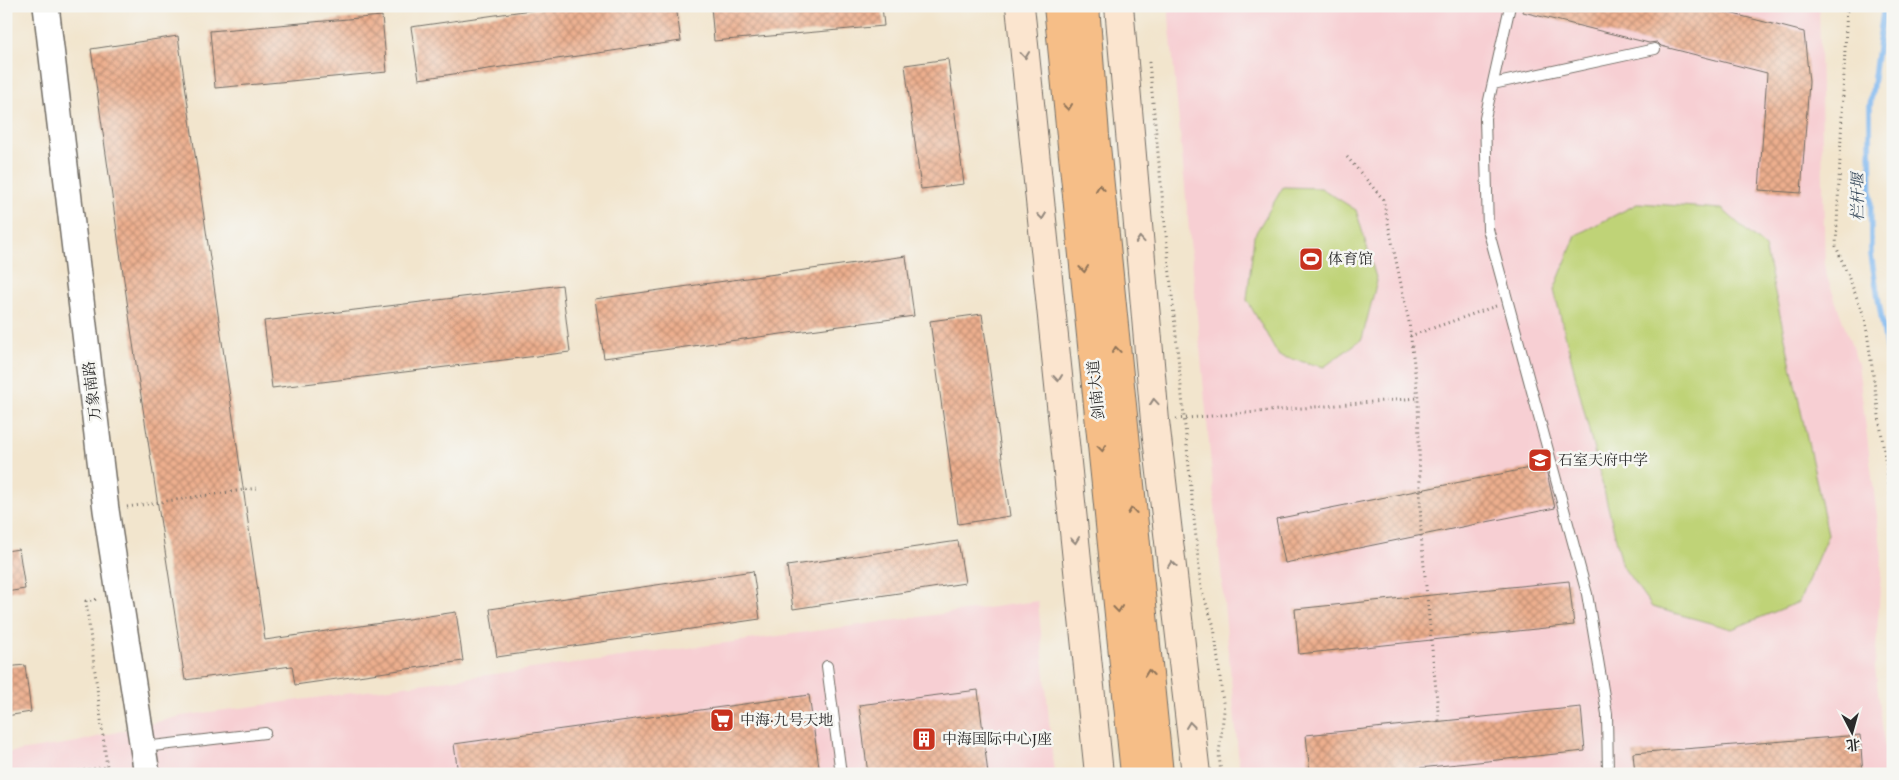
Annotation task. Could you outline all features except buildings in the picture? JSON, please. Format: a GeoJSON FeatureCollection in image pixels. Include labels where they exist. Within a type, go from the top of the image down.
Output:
{"type":"FeatureCollection","features":[{"type":"Feature","properties":{"kind":"highway","name":"剑南大道"},"geometry":{"type":"LineString","coordinates":[[1058,6],[1134,774]]}},
{"type":"Feature","properties":{"kind":"highway","name":"剑南大道"},"geometry":{"type":"LineString","coordinates":[[1085,6],[1095,136],[1159,774]]}},
{"type":"Feature","properties":{"kind":"main road"},"geometry":{"type":"LineString","coordinates":[[1020,6],[1098,774]]}},
{"type":"Feature","properties":{"kind":"main road"},"geometry":{"type":"LineString","coordinates":[[1119,6],[1137,61],[1155,421],[1196,774]]}},
{"type":"Feature","properties":{"kind":"main road"},"geometry":{"type":"LineString","coordinates":[[1095,136],[1137,61]]}},
{"type":"Feature","properties":{"kind":"street","name":"万象南路"},"geometry":{"type":"LineString","coordinates":[[46,6],[106,510],[147,774]]}},
{"type":"Feature","properties":{"kind":"lane"},"geometry":{"type":"LineString","coordinates":[[1510,6],[1485,118],[1488,229],[1587,594],[1607,714],[1608,774]]}},
{"type":"Feature","properties":{"kind":"lane"},"geometry":{"type":"LineString","coordinates":[[1493,84],[1655,49]]}},
{"type":"Feature","properties":{"kind":"lane"},"geometry":{"type":"LineString","coordinates":[[827,666],[841,774]]}},
{"type":"Feature","properties":{"kind":"lane"},"geometry":{"type":"LineString","coordinates":[[143,748],[265,734]]}},
{"type":"Feature","properties":{"kind":"path"},"geometry":{"type":"LineString","coordinates":[[1847,6],[1836,246],[1865,318],[1893,514]]}},
{"type":"Feature","properties":{"kind":"path"},"geometry":{"type":"LineString","coordinates":[[1137,61],[1185,418],[1201,589],[1214,626],[1224,712],[1219,754],[1221,774]]}},
{"type":"Feature","properties":{"kind":"path"},"geometry":{"type":"LineString","coordinates":[[1347,157],[1383,199],[1410,336],[1418,398],[1421,536],[1439,721]]}},
{"type":"Feature","properties":{"kind":"path"},"geometry":{"type":"LineString","coordinates":[[1410,336],[1508,302]]}},
{"type":"Feature","properties":{"kind":"path"},"geometry":{"type":"LineString","coordinates":[[1155,421],[1418,398]]}},
{"type":"Feature","properties":{"kind":"path"},"geometry":{"type":"LineString","coordinates":[[106,510],[257,488]]}},
{"type":"Feature","properties":{"kind":"path"},"geometry":{"type":"LineString","coordinates":[[59,774],[107,767],[86,601],[120,596]]}},
{"type":"Feature","properties":{"kind":"path"},"geometry":{"type":"LineString","coordinates":[[1893,629],[1893,651]]}},
{"type":"Feature","properties":{"kind":"shaded area","name":"石室天府中学"},"geometry":{"type":"Polygon","coordinates":[[[1168,6],[1819,6],[1825,271],[1858,364],[1882,556],[1875,667],[1888,774],[1240,774],[1168,6]]]}},
{"type":"Feature","properties":{"kind":"shaded area"},"geometry":{"type":"Polygon","coordinates":[[[1038,601],[1054,774],[6,774],[6,753],[77,742],[181,716],[1038,601]]]}},
{"type":"Feature","properties":{"kind":"green space","name":"体育馆"},"geometry":{"type":"Polygon","coordinates":[[[1283,187],[1321,188],[1356,210],[1377,281],[1362,339],[1324,367],[1279,356],[1247,300],[1254,236],[1283,187]]]}},
{"type":"Feature","properties":{"kind":"green space"},"geometry":{"type":"Polygon","coordinates":[[[1639,203],[1722,209],[1765,247],[1828,534],[1799,602],[1732,629],[1652,607],[1623,567],[1554,290],[1576,235],[1639,203]]]}},
{"type":"Feature","properties":{"kind":"waterway","name":"栏杆堰"},"geometry":{"type":"LineString","coordinates":[[1884,6],[1870,106],[1871,255],[1893,387]]}},
{"type":"Feature","properties":{"kind":"place","name":"体育馆"},"geometry":{"type":"Point","coordinates":[1311,259]}},
{"type":"Feature","properties":{"kind":"place","name":"石室天府中学"},"geometry":{"type":"Point","coordinates":[1540,460]}},
{"type":"Feature","properties":{"kind":"place","name":"中海·九号天地"},"geometry":{"type":"Point","coordinates":[722,720]}},
{"type":"Feature","properties":{"kind":"place","name":"中海国际中心J座"},"geometry":{"type":"Point","coordinates":[924,739]}}]}
